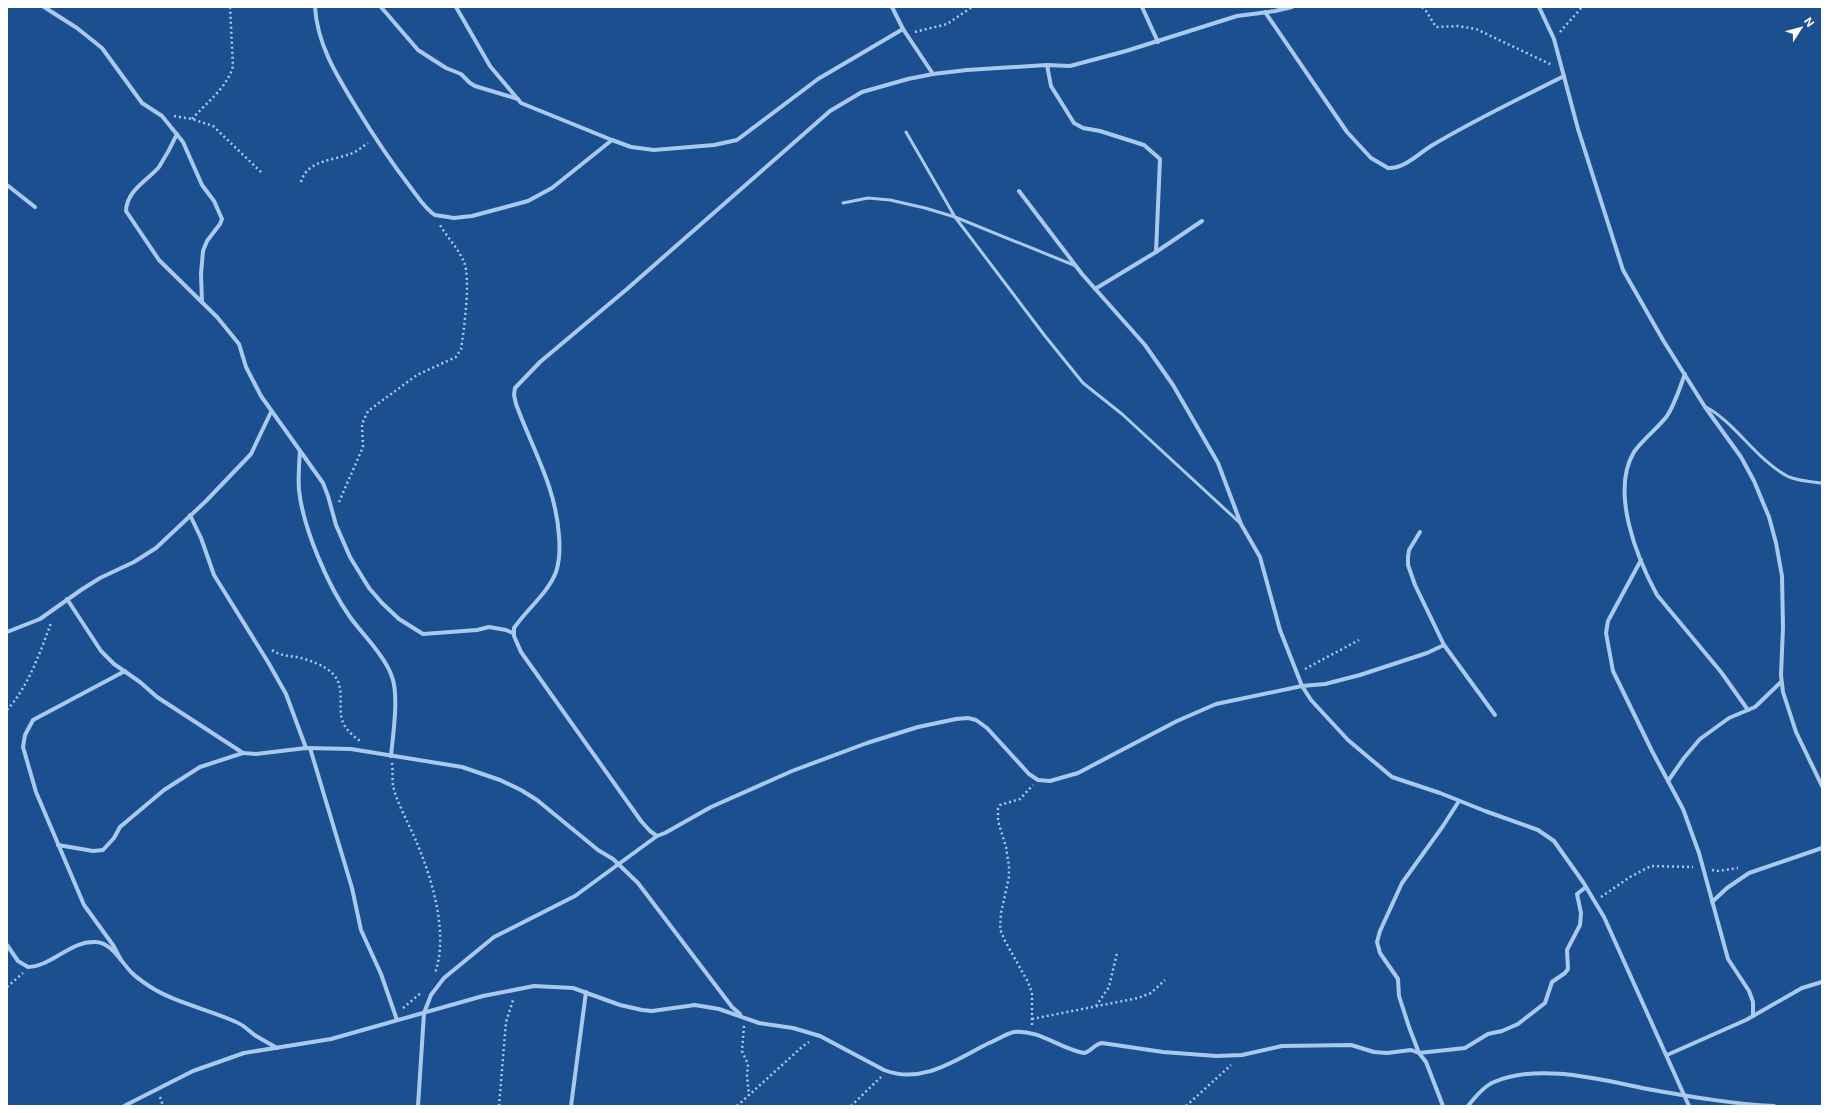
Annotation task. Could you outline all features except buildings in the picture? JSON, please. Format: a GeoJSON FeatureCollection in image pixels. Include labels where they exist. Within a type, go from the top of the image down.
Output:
{"type":"FeatureCollection","features":[{"type":"Feature","properties":{"kind":"street"},"geometry":{"type":"LineString","coordinates":[[44,7],[77,28],[102,48],[142,103],[162,116],[183,142],[202,185],[214,201],[221,217],[220,224],[207,241],[203,251],[201,274],[202,302]]}},
{"type":"Feature","properties":{"kind":"street"},"geometry":{"type":"LineString","coordinates":[[314,7],[318,30],[330,61],[375,138],[404,178],[435,216],[454,218],[472,216],[528,201],[552,188],[612,140]]}},
{"type":"Feature","properties":{"kind":"street"},"geometry":{"type":"LineString","coordinates":[[381,7],[418,50],[433,61],[461,74],[475,86],[518,99]]}},
{"type":"Feature","properties":{"kind":"street"},"geometry":{"type":"LineString","coordinates":[[456,7],[490,66],[518,99],[528,106],[612,140],[631,147],[654,150],[714,145],[737,140],[818,79],[903,29]]}},
{"type":"Feature","properties":{"kind":"street"},"geometry":{"type":"LineString","coordinates":[[892,7],[903,29],[933,74]]}},
{"type":"Feature","properties":{"kind":"street"},"geometry":{"type":"LineString","coordinates":[[1142,7],[1158,42]]}},
{"type":"Feature","properties":{"kind":"street"},"geometry":{"type":"LineString","coordinates":[[657,836],[646,827],[520,652],[513,633],[517,624],[552,580],[558,564],[560,546],[558,520],[553,494],[516,404],[514,395],[516,387],[540,362],[628,289],[837,105],[862,92],[933,74],[967,70],[1047,65],[1070,66],[1158,42],[1237,16],[1292,7]]}},
{"type":"Feature","properties":{"kind":"street"},"geometry":{"type":"LineString","coordinates":[[1540,7],[1553,38],[1578,129],[1622,267],[1663,340],[1705,407],[1741,458],[1754,481],[1776,543],[1782,590],[1781,682],[1790,716],[1822,786]]}},
{"type":"Feature","properties":{"kind":"street"},"geometry":{"type":"LineString","coordinates":[[1265,12],[1347,132],[1371,158],[1388,168],[1403,165],[1422,151],[1462,127],[1564,76]]}},
{"type":"Feature","properties":{"kind":"street"},"geometry":{"type":"LineString","coordinates":[[1047,65],[1051,86],[1074,123],[1083,128],[1100,131],[1144,145],[1160,159],[1156,252]]}},
{"type":"Feature","properties":{"kind":"street"},"geometry":{"type":"LineString","coordinates":[[177,134],[160,164],[132,193],[126,210],[159,260],[217,317],[239,344],[247,370],[271,412],[326,488],[334,516],[350,557],[368,588],[382,603],[412,628],[423,634],[431,635],[477,630],[489,627],[506,630],[513,633]]}},
{"type":"Feature","properties":{"kind":"street"},"geometry":{"type":"LineString","coordinates":[[7,185],[35,207]]}},
{"type":"Feature","properties":{"kind":"street"},"geometry":{"type":"LineString","coordinates":[[1019,191],[1076,266],[1145,345],[1172,385],[1218,463],[1241,524],[1260,557],[1280,630],[1302,686],[1311,700],[1348,740],[1392,777],[1538,830],[1550,837],[1558,845],[1586,887],[1606,923],[1689,1106]]}},
{"type":"Feature","properties":{"kind":"street"},"geometry":{"type":"LineString","coordinates":[[1095,289],[1156,252],[1202,221]]}},
{"type":"Feature","properties":{"kind":"street"},"geometry":{"type":"LineString","coordinates":[[1685,374],[1668,414],[1639,445],[1633,454],[1627,470],[1625,501],[1627,516],[1641,560],[1657,595],[1721,672],[1748,710]]}},
{"type":"Feature","properties":{"kind":"street"},"geometry":{"type":"LineString","coordinates":[[7,632],[40,619],[100,578],[144,557],[190,515],[251,454],[271,412]]}},
{"type":"Feature","properties":{"kind":"street"},"geometry":{"type":"LineString","coordinates":[[300,451],[299,490],[310,536],[338,597],[358,628],[387,666],[392,676],[394,698],[391,756]]}},
{"type":"Feature","properties":{"kind":"street"},"geometry":{"type":"LineString","coordinates":[[190,515],[201,538],[214,575],[256,642],[286,694],[325,794],[329,813],[352,888],[361,930],[381,974],[397,1020]]}},
{"type":"Feature","properties":{"kind":"street"},"geometry":{"type":"LineString","coordinates":[[1420,532],[1409,550],[1408,565],[1415,585],[1444,645],[1496,715]]}},
{"type":"Feature","properties":{"kind":"street"},"geometry":{"type":"LineString","coordinates":[[1641,560],[1608,621],[1606,633],[1608,650],[1617,682],[1683,809],[1704,868],[1728,959],[1744,982],[1751,996],[1753,1016]]}},
{"type":"Feature","properties":{"kind":"street"},"geometry":{"type":"LineString","coordinates":[[67,600],[101,651],[114,664],[140,682],[156,697],[243,753]]}},
{"type":"Feature","properties":{"kind":"street"},"geometry":{"type":"LineString","coordinates":[[418,1106],[424,1013],[431,995],[444,978],[483,946],[504,932],[575,896],[657,836],[712,806],[867,742],[918,726],[956,719],[969,719],[981,723],[1029,774],[1038,780],[1055,780],[1078,773],[1177,721],[1216,704],[1302,686],[1325,684],[1360,675],[1427,653],[1444,645]]}},
{"type":"Feature","properties":{"kind":"street"},"geometry":{"type":"LineString","coordinates":[[121,960],[113,945],[84,905],[36,792],[23,747],[25,735],[30,724],[36,718],[125,671]]}},
{"type":"Feature","properties":{"kind":"street"},"geometry":{"type":"LineString","coordinates":[[1668,781],[1684,758],[1700,739],[1729,718],[1762,702],[1781,682]]}},
{"type":"Feature","properties":{"kind":"street"},"geometry":{"type":"LineString","coordinates":[[58,845],[92,852],[103,850],[114,838],[120,827],[164,790],[200,767],[243,753],[256,754],[308,748],[351,749],[462,767],[500,780],[537,800],[598,850],[618,864],[646,891],[732,1007],[744,1017]]}},
{"type":"Feature","properties":{"kind":"street"},"geometry":{"type":"LineString","coordinates":[[1443,1106],[1426,1062],[1419,1053],[1408,1027],[1399,996],[1398,979],[1380,953],[1377,942],[1380,930],[1402,883],[1439,832],[1459,801]]}},
{"type":"Feature","properties":{"kind":"street"},"geometry":{"type":"LineString","coordinates":[[1712,902],[1734,882],[1759,870],[1822,848]]}},
{"type":"Feature","properties":{"kind":"street"},"geometry":{"type":"LineString","coordinates":[[124,1106],[193,1070],[244,1053],[256,1050],[277,1049],[331,1039],[483,996],[534,986],[573,988],[620,1005],[642,1010],[652,1011],[702,1005],[744,1017],[759,1023],[793,1028],[820,1036],[887,1072],[910,1076],[924,1074],[1011,1033],[1031,1034],[1084,1053],[1089,1052],[1098,1044],[1102,1043],[1163,1052],[1216,1056],[1242,1055],[1282,1046],[1351,1045],[1374,1052],[1396,1053],[1411,1050],[1419,1053],[1465,1048],[1488,1034],[1498,1032],[1518,1024],[1545,1003],[1552,982],[1565,973],[1568,968],[1567,950],[1580,925],[1581,913],[1577,894],[1586,887]]}},
{"type":"Feature","properties":{"kind":"street"},"geometry":{"type":"LineString","coordinates":[[7,945],[22,965],[32,967],[49,961],[78,945],[89,942],[100,943],[108,947],[137,978],[164,995],[236,1021],[277,1049]]}},
{"type":"Feature","properties":{"kind":"street"},"geometry":{"type":"LineString","coordinates":[[1667,1055],[1753,1016],[1797,990],[1822,982]]}},
{"type":"Feature","properties":{"kind":"street"},"geometry":{"type":"LineString","coordinates":[[571,1106],[586,992]]}},
{"type":"Feature","properties":{"kind":"street"},"geometry":{"type":"LineString","coordinates":[[1468,1106],[1481,1091],[1492,1083],[1504,1078],[1533,1074],[1581,1076],[1683,1095],[1774,1106]]}},
{"type":"Feature","properties":{"kind":"lane"},"geometry":{"type":"LineString","coordinates":[[906,132],[955,217],[1040,330],[1083,383],[1122,414],[1241,524]]}},
{"type":"Feature","properties":{"kind":"lane"},"geometry":{"type":"LineString","coordinates":[[843,203],[868,198],[890,200],[955,217],[1076,266]]}},
{"type":"Feature","properties":{"kind":"lane"},"geometry":{"type":"LineString","coordinates":[[1705,407],[1721,419],[1772,466],[1785,475],[1798,480],[1822,483]]}},
{"type":"Feature","properties":{"kind":"path"},"geometry":{"type":"LineString","coordinates":[[192,119],[226,83],[230,75],[233,66],[230,7]]}},
{"type":"Feature","properties":{"kind":"path"},"geometry":{"type":"LineString","coordinates":[[907,35],[947,24],[972,7]]}},
{"type":"Feature","properties":{"kind":"path"},"geometry":{"type":"LineString","coordinates":[[1422,7],[1436,27],[1458,26],[1476,29],[1562,69]]}},
{"type":"Feature","properties":{"kind":"path"},"geometry":{"type":"LineString","coordinates":[[1553,38],[1570,23],[1582,7]]}},
{"type":"Feature","properties":{"kind":"path"},"geometry":{"type":"LineString","coordinates":[[152,110],[192,119],[213,126],[261,172]]}},
{"type":"Feature","properties":{"kind":"path"},"geometry":{"type":"LineString","coordinates":[[301,182],[305,174],[318,162],[351,154],[375,138]]}},
{"type":"Feature","properties":{"kind":"path"},"geometry":{"type":"LineString","coordinates":[[334,516],[362,452],[362,424],[368,411],[416,375],[456,357],[461,349],[467,286],[466,270],[461,256],[435,216]]}},
{"type":"Feature","properties":{"kind":"path"},"geometry":{"type":"LineString","coordinates":[[7,710],[16,698],[36,661],[56,607]]}},
{"type":"Feature","properties":{"kind":"path"},"geometry":{"type":"LineString","coordinates":[[1297,674],[1358,640]]}},
{"type":"Feature","properties":{"kind":"path"},"geometry":{"type":"LineString","coordinates":[[256,642],[280,655],[301,658],[324,667],[331,672],[339,685],[342,720],[344,725],[354,736],[374,753]]}},
{"type":"Feature","properties":{"kind":"path"},"geometry":{"type":"LineString","coordinates":[[391,756],[394,790],[429,877],[440,924],[440,960],[433,979]]}},
{"type":"Feature","properties":{"kind":"path"},"geometry":{"type":"LineString","coordinates":[[1031,1034],[1033,1000],[1028,982],[1000,929],[1001,913],[1009,877],[1009,866],[998,814],[1000,805],[1020,799],[1038,780]]}},
{"type":"Feature","properties":{"kind":"path"},"geometry":{"type":"LineString","coordinates":[[1594,902],[1630,877],[1651,866],[1704,868],[1718,871],[1737,868],[1759,870]]}},
{"type":"Feature","properties":{"kind":"path"},"geometry":{"type":"LineString","coordinates":[[1095,1007],[1109,987],[1117,953]]}},
{"type":"Feature","properties":{"kind":"path"},"geometry":{"type":"LineString","coordinates":[[7,987],[32,967]]}},
{"type":"Feature","properties":{"kind":"path"},"geometry":{"type":"LineString","coordinates":[[1032,1018],[1095,1007],[1148,995],[1165,980]]}},
{"type":"Feature","properties":{"kind":"path"},"geometry":{"type":"LineString","coordinates":[[394,1014],[415,999],[426,988]]}},
{"type":"Feature","properties":{"kind":"path"},"geometry":{"type":"LineString","coordinates":[[499,1106],[506,1022],[516,990]]}},
{"type":"Feature","properties":{"kind":"path"},"geometry":{"type":"LineString","coordinates":[[744,1017],[742,1042],[744,1057],[748,1064],[747,1076],[749,1095]]}},
{"type":"Feature","properties":{"kind":"path"},"geometry":{"type":"LineString","coordinates":[[737,1106],[802,1046],[820,1036]]}},
{"type":"Feature","properties":{"kind":"path"},"geometry":{"type":"LineString","coordinates":[[1186,1106],[1242,1055]]}},
{"type":"Feature","properties":{"kind":"path"},"geometry":{"type":"LineString","coordinates":[[851,1106],[887,1072]]}}]}
